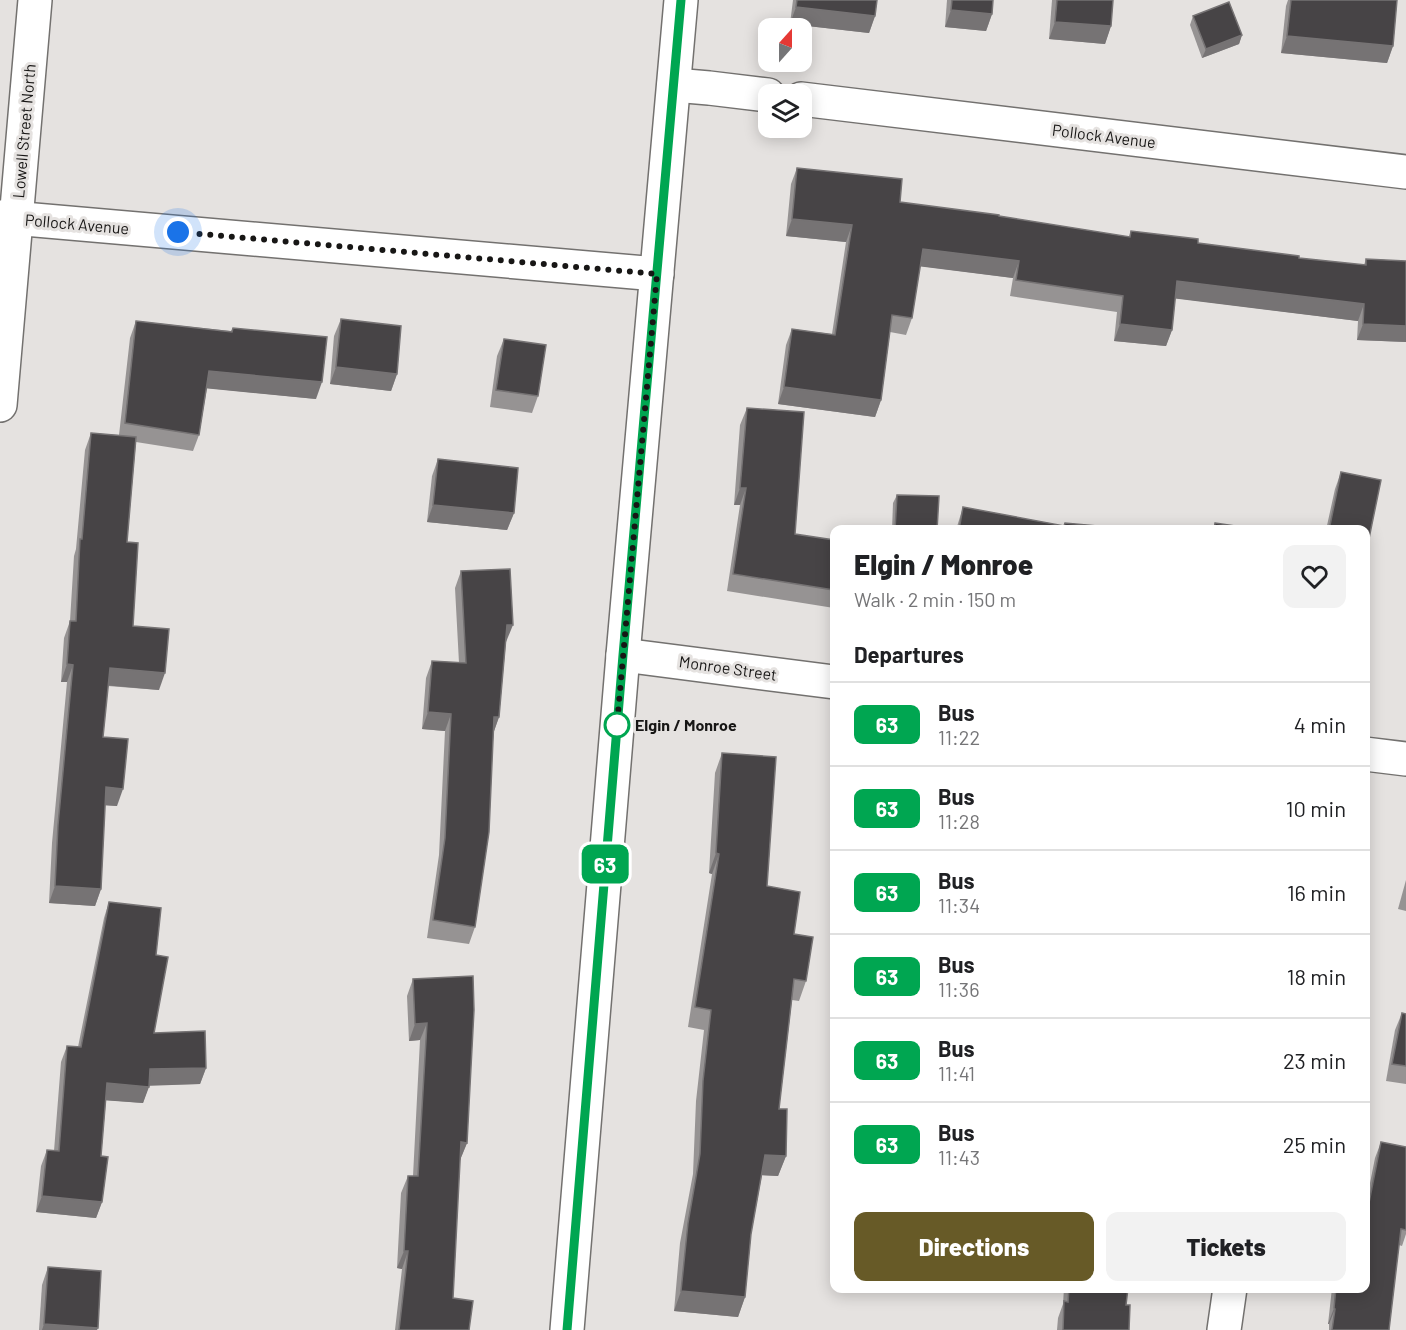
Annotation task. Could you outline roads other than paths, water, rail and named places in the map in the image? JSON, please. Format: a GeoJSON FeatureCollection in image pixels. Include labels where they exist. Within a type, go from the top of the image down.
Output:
{"type":"FeatureCollection","features":[{"type":"Feature","properties":{"kind":"street","name":"Lowell Street North"},"geometry":{"type":"LineString","coordinates":[[0,405],[8,218],[34,0]]}},
{"type":"Feature","properties":{"kind":"street"},"geometry":{"type":"LineString","coordinates":[[567,1330],[623,655],[681,0]]}},
{"type":"Feature","properties":{"kind":"street"},"geometry":{"type":"LineString","coordinates":[[674,85],[758,94]]}},
{"type":"Feature","properties":{"kind":"street","name":"Pollock Avenue"},"geometry":{"type":"LineString","coordinates":[[812,100],[1406,172]]}},
{"type":"Feature","properties":{"kind":"street","name":"Pollock Avenue"},"geometry":{"type":"LineString","coordinates":[[8,218],[657,274]]}},
{"type":"Feature","properties":{"kind":"street","name":"Monroe Street"},"geometry":{"type":"LineString","coordinates":[[623,655],[830,681]]}},
{"type":"Feature","properties":{"kind":"street"},"geometry":{"type":"LineString","coordinates":[[1370,755],[1406,759]]}},
{"type":"Feature","properties":{"kind":"street"},"geometry":{"type":"LineString","coordinates":[[1224,1330],[1229,1293]]}},
{"type":"Feature","properties":{"kind":"place","name":"Elgin / Monroe"},"geometry":{"type":"Point","coordinates":[617,725]}}]}
